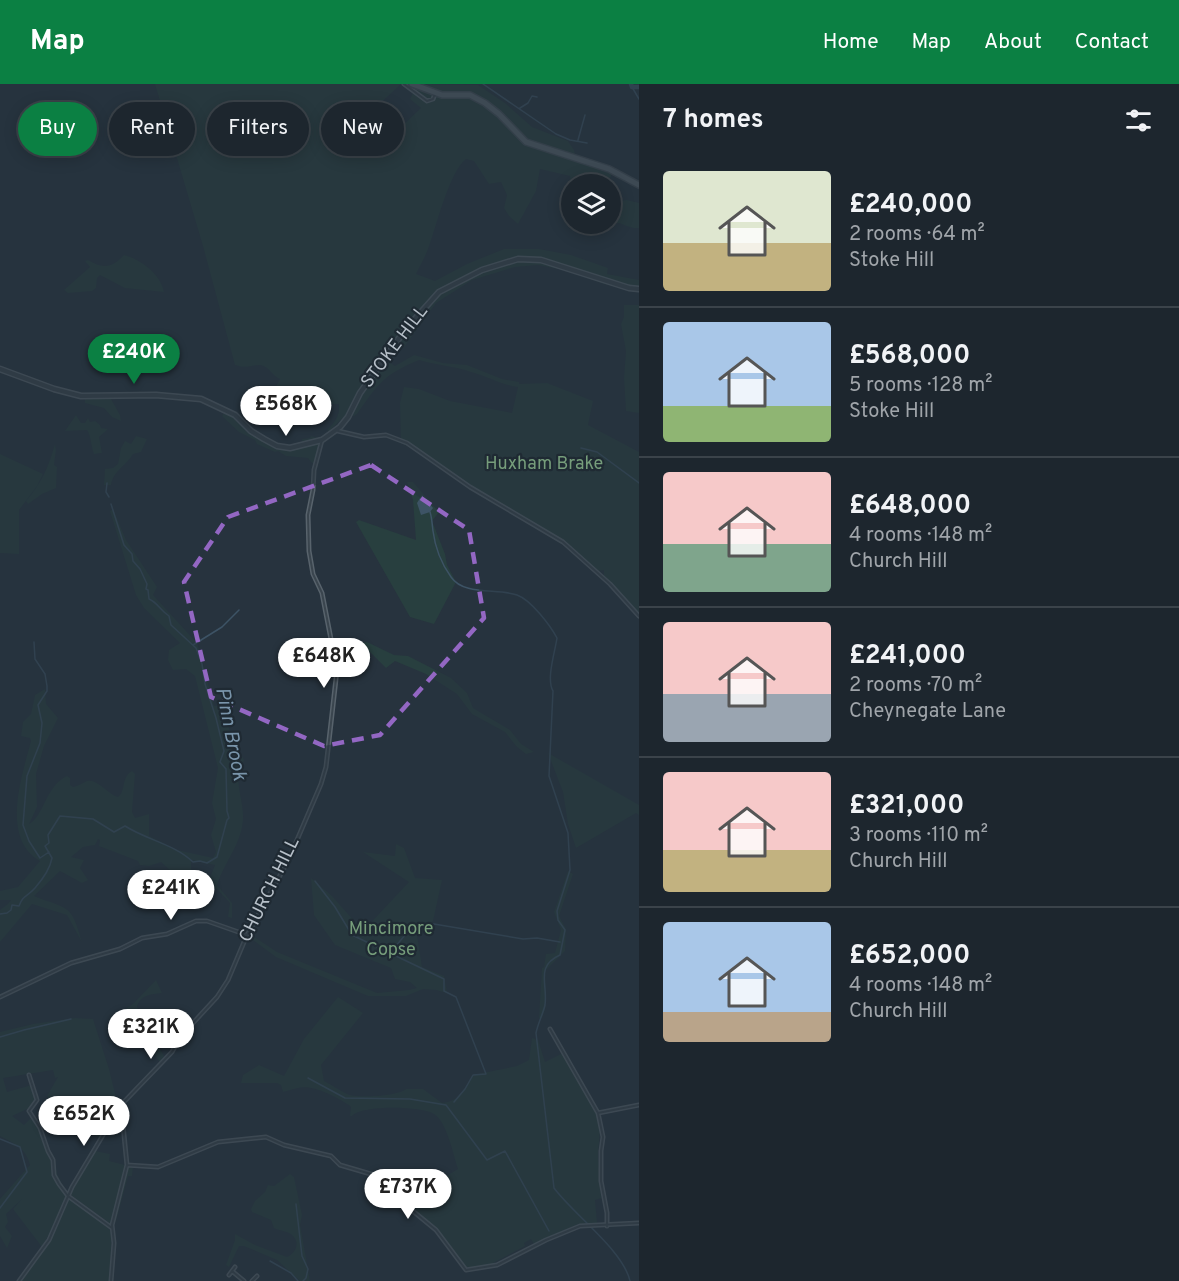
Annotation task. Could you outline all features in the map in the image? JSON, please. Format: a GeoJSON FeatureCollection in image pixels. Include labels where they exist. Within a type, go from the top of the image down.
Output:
{"type":"FeatureCollection","features":[{"type":"Feature","properties":{"kind":"main road"},"geometry":{"type":"LineString","coordinates":[[412,84],[435,94],[470,95],[499,114],[526,142],[609,169],[639,185]]}},
{"type":"Feature","properties":{"kind":"street"},"geometry":{"type":"LineString","coordinates":[[404,84],[427,101],[433,99],[435,94]]}},
{"type":"Feature","properties":{"kind":"street","name":"STOKE HILL"},"geometry":{"type":"LineString","coordinates":[[0,369],[54,389],[81,396],[156,395],[201,399],[235,415],[251,431],[283,447],[304,446],[322,440],[340,429],[360,393],[405,330],[439,292],[482,270],[518,259],[541,260],[629,288],[639,289]]}},
{"type":"Feature","properties":{"kind":"street"},"geometry":{"type":"LineString","coordinates":[[340,429],[364,436],[386,435],[407,443],[470,487],[563,542],[610,584],[639,616]]}},
{"type":"Feature","properties":{"kind":"street","name":"CHURCH HILL"},"geometry":{"type":"LineString","coordinates":[[19,1281],[49,1240],[78,1175],[121,1105],[172,1052],[185,1030],[228,981],[247,935],[288,861],[316,795],[326,767],[337,670],[322,593],[310,563],[308,524],[314,470],[322,440]]}},
{"type":"Feature","properties":{"kind":"street"},"geometry":{"type":"LineString","coordinates":[[0,997],[71,963],[116,951],[142,938],[167,934],[196,921],[207,921],[247,935]]}},
{"type":"Feature","properties":{"kind":"street"},"geometry":{"type":"LineString","coordinates":[[550,1029],[598,1113],[603,1137],[600,1156],[601,1181],[607,1226]]}},
{"type":"Feature","properties":{"kind":"street"},"geometry":{"type":"LineString","coordinates":[[29,1075],[37,1100],[29,1111],[40,1128],[53,1160],[54,1175],[68,1196],[112,1228]]}},
{"type":"Feature","properties":{"kind":"street"},"geometry":{"type":"LineString","coordinates":[[111,1281],[114,1243],[112,1228],[127,1165],[121,1105]]}},
{"type":"Feature","properties":{"kind":"street"},"geometry":{"type":"LineString","coordinates":[[598,1113],[639,1105]]}},
{"type":"Feature","properties":{"kind":"street"},"geometry":{"type":"LineString","coordinates":[[127,1165],[158,1167],[218,1142],[266,1137],[284,1145],[331,1155],[340,1165],[381,1177],[387,1182],[408,1207],[436,1230],[466,1270],[497,1265],[580,1226],[607,1226],[639,1222]]}},
{"type":"Feature","properties":{"kind":"street"},"geometry":{"type":"LineString","coordinates":[[229,1275],[235,1267]]}},
{"type":"Feature","properties":{"kind":"street"},"geometry":{"type":"LineString","coordinates":[[232,1271],[244,1281]]}},
{"type":"Feature","properties":{"kind":"street"},"geometry":{"type":"LineString","coordinates":[[252,1281],[257,1276]]}},
{"type":"Feature","properties":{"kind":"highlighted area"},"geometry":{"type":"Polygon","coordinates":[[[371,465],[469,530],[484,618],[380,735],[324,746],[211,697],[184,582],[228,517],[371,465]]]}},
{"type":"Feature","properties":{"kind":"green space","name":"Huxham Brake"},"geometry":{"type":"Polygon","coordinates":[[[155,84],[401,84],[382,102],[321,102],[321,156],[404,156],[404,124],[421,108],[410,99],[415,89],[412,90],[404,84],[478,85],[505,103],[532,127],[568,141],[574,150],[576,159],[612,174],[561,174],[540,169],[536,191],[518,224],[504,208],[507,195],[501,182],[489,184],[474,161],[466,159],[454,176],[428,249],[416,274],[435,281],[467,264],[504,249],[539,249],[571,255],[608,268],[607,274],[639,280],[639,291],[604,284],[570,271],[538,265],[515,267],[472,280],[436,303],[405,346],[388,361],[395,366],[414,355],[443,363],[467,365],[502,379],[519,382],[519,384],[547,383],[593,401],[588,425],[639,452],[639,616],[604,577],[604,570],[598,571],[562,543],[482,497],[426,455],[401,443],[400,403],[404,387],[419,389],[450,401],[512,413],[518,387],[465,370],[419,360],[389,376],[377,387],[357,414],[354,416],[347,414],[329,431],[327,430],[338,415],[339,404],[315,404],[310,422],[304,420],[307,414],[295,394],[261,414],[259,413],[280,379],[260,365],[243,367],[235,365],[176,156],[195,156],[195,102],[160,102],[155,84]]]}},
{"type":"Feature","properties":{"kind":"green space"},"geometry":{"type":"Polygon","coordinates":[[[621,201],[639,203],[639,228],[621,224],[621,201]]]}},
{"type":"Feature","properties":{"kind":"green space"},"geometry":{"type":"Polygon","coordinates":[[[124,255],[149,268],[159,279],[164,292],[125,288],[100,275],[97,278],[96,288],[92,291],[68,293],[64,290],[90,267],[85,261],[107,266],[115,263],[124,255]]]}},
{"type":"Feature","properties":{"kind":"green space"},"geometry":{"type":"Polygon","coordinates":[[[624,305],[639,305],[639,413],[626,411],[624,378],[626,351],[621,324],[624,317],[624,305]]]}},
{"type":"Feature","properties":{"kind":"green space"},"geometry":{"type":"Polygon","coordinates":[[[88,397],[111,399],[121,421],[112,417],[104,408],[85,403],[88,397]]]}},
{"type":"Feature","properties":{"kind":"green space"},"geometry":{"type":"Polygon","coordinates":[[[226,411],[260,438],[277,447],[303,448],[302,439],[311,436],[318,438],[318,441],[322,443],[317,463],[312,463],[308,458],[286,456],[257,444],[255,440],[239,432],[222,416],[226,411]]]}},
{"type":"Feature","properties":{"kind":"green space"},"geometry":{"type":"Polygon","coordinates":[[[76,415],[81,423],[85,423],[88,418],[90,422],[95,421],[101,428],[108,429],[99,437],[102,453],[94,454],[87,430],[65,431],[76,415]]]}},
{"type":"Feature","properties":{"kind":"green space"},"geometry":{"type":"Polygon","coordinates":[[[136,436],[147,439],[141,452],[133,454],[114,476],[111,485],[104,485],[105,469],[113,468],[118,464],[125,441],[131,444],[136,436]]]}},
{"type":"Feature","properties":{"kind":"green space"},"geometry":{"type":"Polygon","coordinates":[[[55,444],[56,488],[28,504],[26,501],[44,474],[55,444]]]}},
{"type":"Feature","properties":{"kind":"green space"},"geometry":{"type":"Polygon","coordinates":[[[0,454],[43,474],[19,510],[19,554],[0,553],[0,454]]]}},
{"type":"Feature","properties":{"kind":"green space"},"geometry":{"type":"Polygon","coordinates":[[[407,482],[413,482],[439,512],[432,521],[447,565],[456,582],[434,624],[410,617],[356,522],[359,520],[416,540],[413,500],[407,482]]]}},
{"type":"Feature","properties":{"kind":"green space"},"geometry":{"type":"Polygon","coordinates":[[[113,509],[126,540],[157,587],[153,595],[197,643],[214,706],[223,706],[234,747],[233,758],[235,760],[243,757],[244,761],[238,780],[243,809],[242,825],[237,843],[217,885],[232,903],[232,918],[228,917],[230,903],[218,890],[207,885],[215,865],[191,860],[191,882],[172,872],[161,862],[149,866],[140,865],[138,861],[99,846],[100,840],[98,839],[95,845],[83,847],[71,857],[84,860],[80,868],[88,880],[82,883],[60,871],[34,896],[67,910],[75,920],[82,942],[67,915],[32,904],[0,942],[0,910],[11,900],[0,900],[0,891],[18,887],[40,861],[28,851],[20,837],[17,806],[19,788],[31,741],[30,738],[21,736],[23,722],[31,714],[35,695],[45,689],[46,704],[58,718],[44,746],[36,774],[37,807],[29,824],[38,815],[54,786],[67,776],[73,787],[91,781],[118,797],[126,777],[132,771],[135,774],[132,812],[135,818],[149,814],[149,836],[177,850],[213,858],[216,852],[211,835],[216,819],[212,803],[218,768],[195,676],[186,669],[173,670],[168,660],[169,650],[180,643],[144,608],[136,595],[110,511],[113,509]]]}},
{"type":"Feature","properties":{"kind":"green space"},"geometry":{"type":"Polygon","coordinates":[[[367,642],[394,655],[408,656],[451,678],[467,693],[473,708],[510,730],[521,744],[534,752],[526,754],[505,732],[472,714],[457,694],[426,674],[395,661],[386,668],[361,643],[367,642]]]}},
{"type":"Feature","properties":{"kind":"green space"},"geometry":{"type":"Polygon","coordinates":[[[548,753],[639,805],[639,815],[636,813],[576,848],[568,824],[563,792],[548,753]]]}},
{"type":"Feature","properties":{"kind":"green space","name":"Mincimore Copse"},"geometry":{"type":"Polygon","coordinates":[[[396,844],[404,848],[415,878],[442,880],[433,921],[417,935],[422,967],[444,976],[447,993],[423,989],[406,996],[368,996],[276,957],[249,937],[250,934],[277,952],[377,993],[417,988],[410,982],[395,979],[391,968],[335,945],[314,915],[311,878],[332,896],[363,931],[409,882],[363,852],[395,856],[396,844]]]}},
{"type":"Feature","properties":{"kind":"green space"},"geometry":{"type":"Polygon","coordinates":[[[568,871],[573,874],[559,916],[566,929],[565,951],[545,971],[546,1006],[542,1018],[539,1018],[542,968],[546,954],[555,953],[561,930],[554,912],[568,871]]]}},
{"type":"Feature","properties":{"kind":"green space"},"geometry":{"type":"Polygon","coordinates":[[[156,980],[162,993],[143,998],[137,1007],[164,1056],[160,1062],[134,1028],[130,1025],[116,1025],[111,1020],[134,1003],[156,980]]]}},
{"type":"Feature","properties":{"kind":"green space"},"geometry":{"type":"Polygon","coordinates":[[[338,997],[363,1013],[321,1065],[324,1081],[350,1095],[379,1096],[406,1089],[423,1089],[442,1103],[448,1102],[461,1094],[473,1075],[517,1066],[529,1060],[532,1038],[538,1040],[545,1062],[563,1053],[597,1113],[600,1131],[598,1153],[601,1198],[595,1200],[597,1223],[578,1224],[534,1244],[531,1239],[524,1243],[525,1246],[493,1263],[494,1267],[465,1271],[435,1231],[403,1202],[458,1169],[452,1147],[439,1118],[427,1111],[392,1108],[367,1110],[350,1116],[351,1107],[349,1105],[317,1090],[304,1087],[283,1092],[281,1085],[277,1083],[241,1083],[243,1075],[259,1065],[284,1076],[304,1039],[338,997]]]}},
{"type":"Feature","properties":{"kind":"green space"},"geometry":{"type":"Polygon","coordinates":[[[75,1018],[93,1019],[118,1106],[99,1138],[83,1126],[79,1132],[74,1132],[47,1096],[58,1077],[55,1078],[53,1070],[3,1078],[7,1092],[32,1085],[37,1100],[29,1108],[12,1116],[24,1125],[32,1117],[40,1132],[43,1132],[46,1144],[55,1158],[57,1174],[67,1193],[59,1216],[42,1247],[13,1209],[22,1199],[6,1214],[8,1222],[5,1227],[12,1236],[7,1248],[0,1236],[0,1199],[30,1165],[23,1150],[0,1136],[0,1032],[33,1024],[75,1018]]]}},
{"type":"Feature","properties":{"kind":"green space"},"geometry":{"type":"Polygon","coordinates":[[[95,1151],[110,1154],[109,1161],[133,1167],[132,1176],[128,1176],[116,1221],[111,1224],[71,1194],[79,1175],[95,1151]]]}},
{"type":"Feature","properties":{"kind":"green space"},"geometry":{"type":"Polygon","coordinates":[[[290,1174],[294,1177],[302,1215],[300,1225],[310,1281],[300,1281],[277,1260],[244,1246],[239,1246],[229,1267],[226,1265],[235,1234],[255,1245],[287,1257],[292,1254],[296,1245],[293,1236],[274,1228],[271,1220],[252,1212],[251,1209],[268,1185],[274,1186],[290,1174]]]}},
{"type":"Feature","properties":{"kind":"green space"},"geometry":{"type":"Polygon","coordinates":[[[69,1199],[88,1211],[112,1232],[109,1281],[21,1281],[48,1244],[69,1199]]]}},
{"type":"Feature","properties":{"kind":"water"},"geometry":{"type":"Polygon","coordinates":[[[422,495],[433,508],[430,512],[421,515],[417,503],[422,495]]]}},
{"type":"Feature","properties":{"kind":"waterway"},"geometry":{"type":"LineString","coordinates":[[483,84],[556,134],[570,140],[587,143]]}},
{"type":"Feature","properties":{"kind":"waterway"},"geometry":{"type":"LineString","coordinates":[[631,84],[632,87],[639,87]]}},
{"type":"Feature","properties":{"kind":"waterway"},"geometry":{"type":"LineString","coordinates":[[632,87],[639,99]]}},
{"type":"Feature","properties":{"kind":"waterway"},"geometry":{"type":"LineString","coordinates":[[520,108],[528,103],[532,96],[537,97]]}},
{"type":"Feature","properties":{"kind":"waterway"},"geometry":{"type":"LineString","coordinates":[[578,140],[585,115]]}},
{"type":"Feature","properties":{"kind":"waterway"},"geometry":{"type":"LineString","coordinates":[[581,448],[597,452],[639,483]]}},
{"type":"Feature","properties":{"kind":"waterway","name":"Pinn Brook"},"geometry":{"type":"LineString","coordinates":[[107,483],[106,492],[109,497]]}},
{"type":"Feature","properties":{"kind":"waterway","name":"Pinn Brook"},"geometry":{"type":"LineString","coordinates":[[0,914],[7,913],[11,910],[12,905],[19,906],[45,874],[52,858],[45,846],[49,843],[48,835],[60,816],[93,819],[114,832],[125,826],[169,846],[193,862],[207,863],[217,857],[229,818],[226,769],[220,762],[224,751],[196,648],[171,625],[169,616],[149,599],[147,584],[140,569],[133,561],[132,554],[124,545],[111,504]]}},
{"type":"Feature","properties":{"kind":"waterway"},"geometry":{"type":"LineString","coordinates":[[430,512],[439,555],[447,572],[457,583],[472,589],[517,595],[540,614],[557,638],[550,680],[553,691],[549,776],[568,833],[570,870],[557,911],[558,920],[565,930],[560,955],[552,959],[545,970],[545,1005],[536,1033],[554,1188],[618,1257],[630,1281]]}},
{"type":"Feature","properties":{"kind":"waterway"},"geometry":{"type":"LineString","coordinates":[[193,645],[222,627],[239,610]]}},
{"type":"Feature","properties":{"kind":"waterway"},"geometry":{"type":"LineString","coordinates":[[34,642],[35,659],[45,674],[47,691],[38,705],[42,723],[40,743],[27,776],[23,825],[29,841],[40,858],[49,852]]}},
{"type":"Feature","properties":{"kind":"waterway"},"geometry":{"type":"LineString","coordinates":[[315,881],[335,907],[352,935],[444,979],[444,991],[456,997],[486,1074],[473,1075],[454,1102]]}},
{"type":"Feature","properties":{"kind":"waterway"},"geometry":{"type":"LineString","coordinates":[[389,954],[406,934],[419,926],[434,924],[523,939],[537,938],[560,942]]}},
{"type":"Feature","properties":{"kind":"waterway"},"geometry":{"type":"LineString","coordinates":[[0,1037],[71,1019]]}},
{"type":"Feature","properties":{"kind":"waterway"},"geometry":{"type":"LineString","coordinates":[[308,1078],[345,1098],[410,1099],[446,1105],[487,1160],[505,1151],[549,1231]]}},
{"type":"Feature","properties":{"kind":"waterway"},"geometry":{"type":"LineString","coordinates":[[0,1139],[20,1147],[27,1172],[0,1208]]}},
{"type":"Feature","properties":{"kind":"waterway"},"geometry":{"type":"LineString","coordinates":[[296,1204],[302,1256],[308,1269],[303,1281]]}},
{"type":"Feature","properties":{"kind":"waterway"},"geometry":{"type":"LineString","coordinates":[[270,1261],[291,1273],[298,1281]]}}]}
